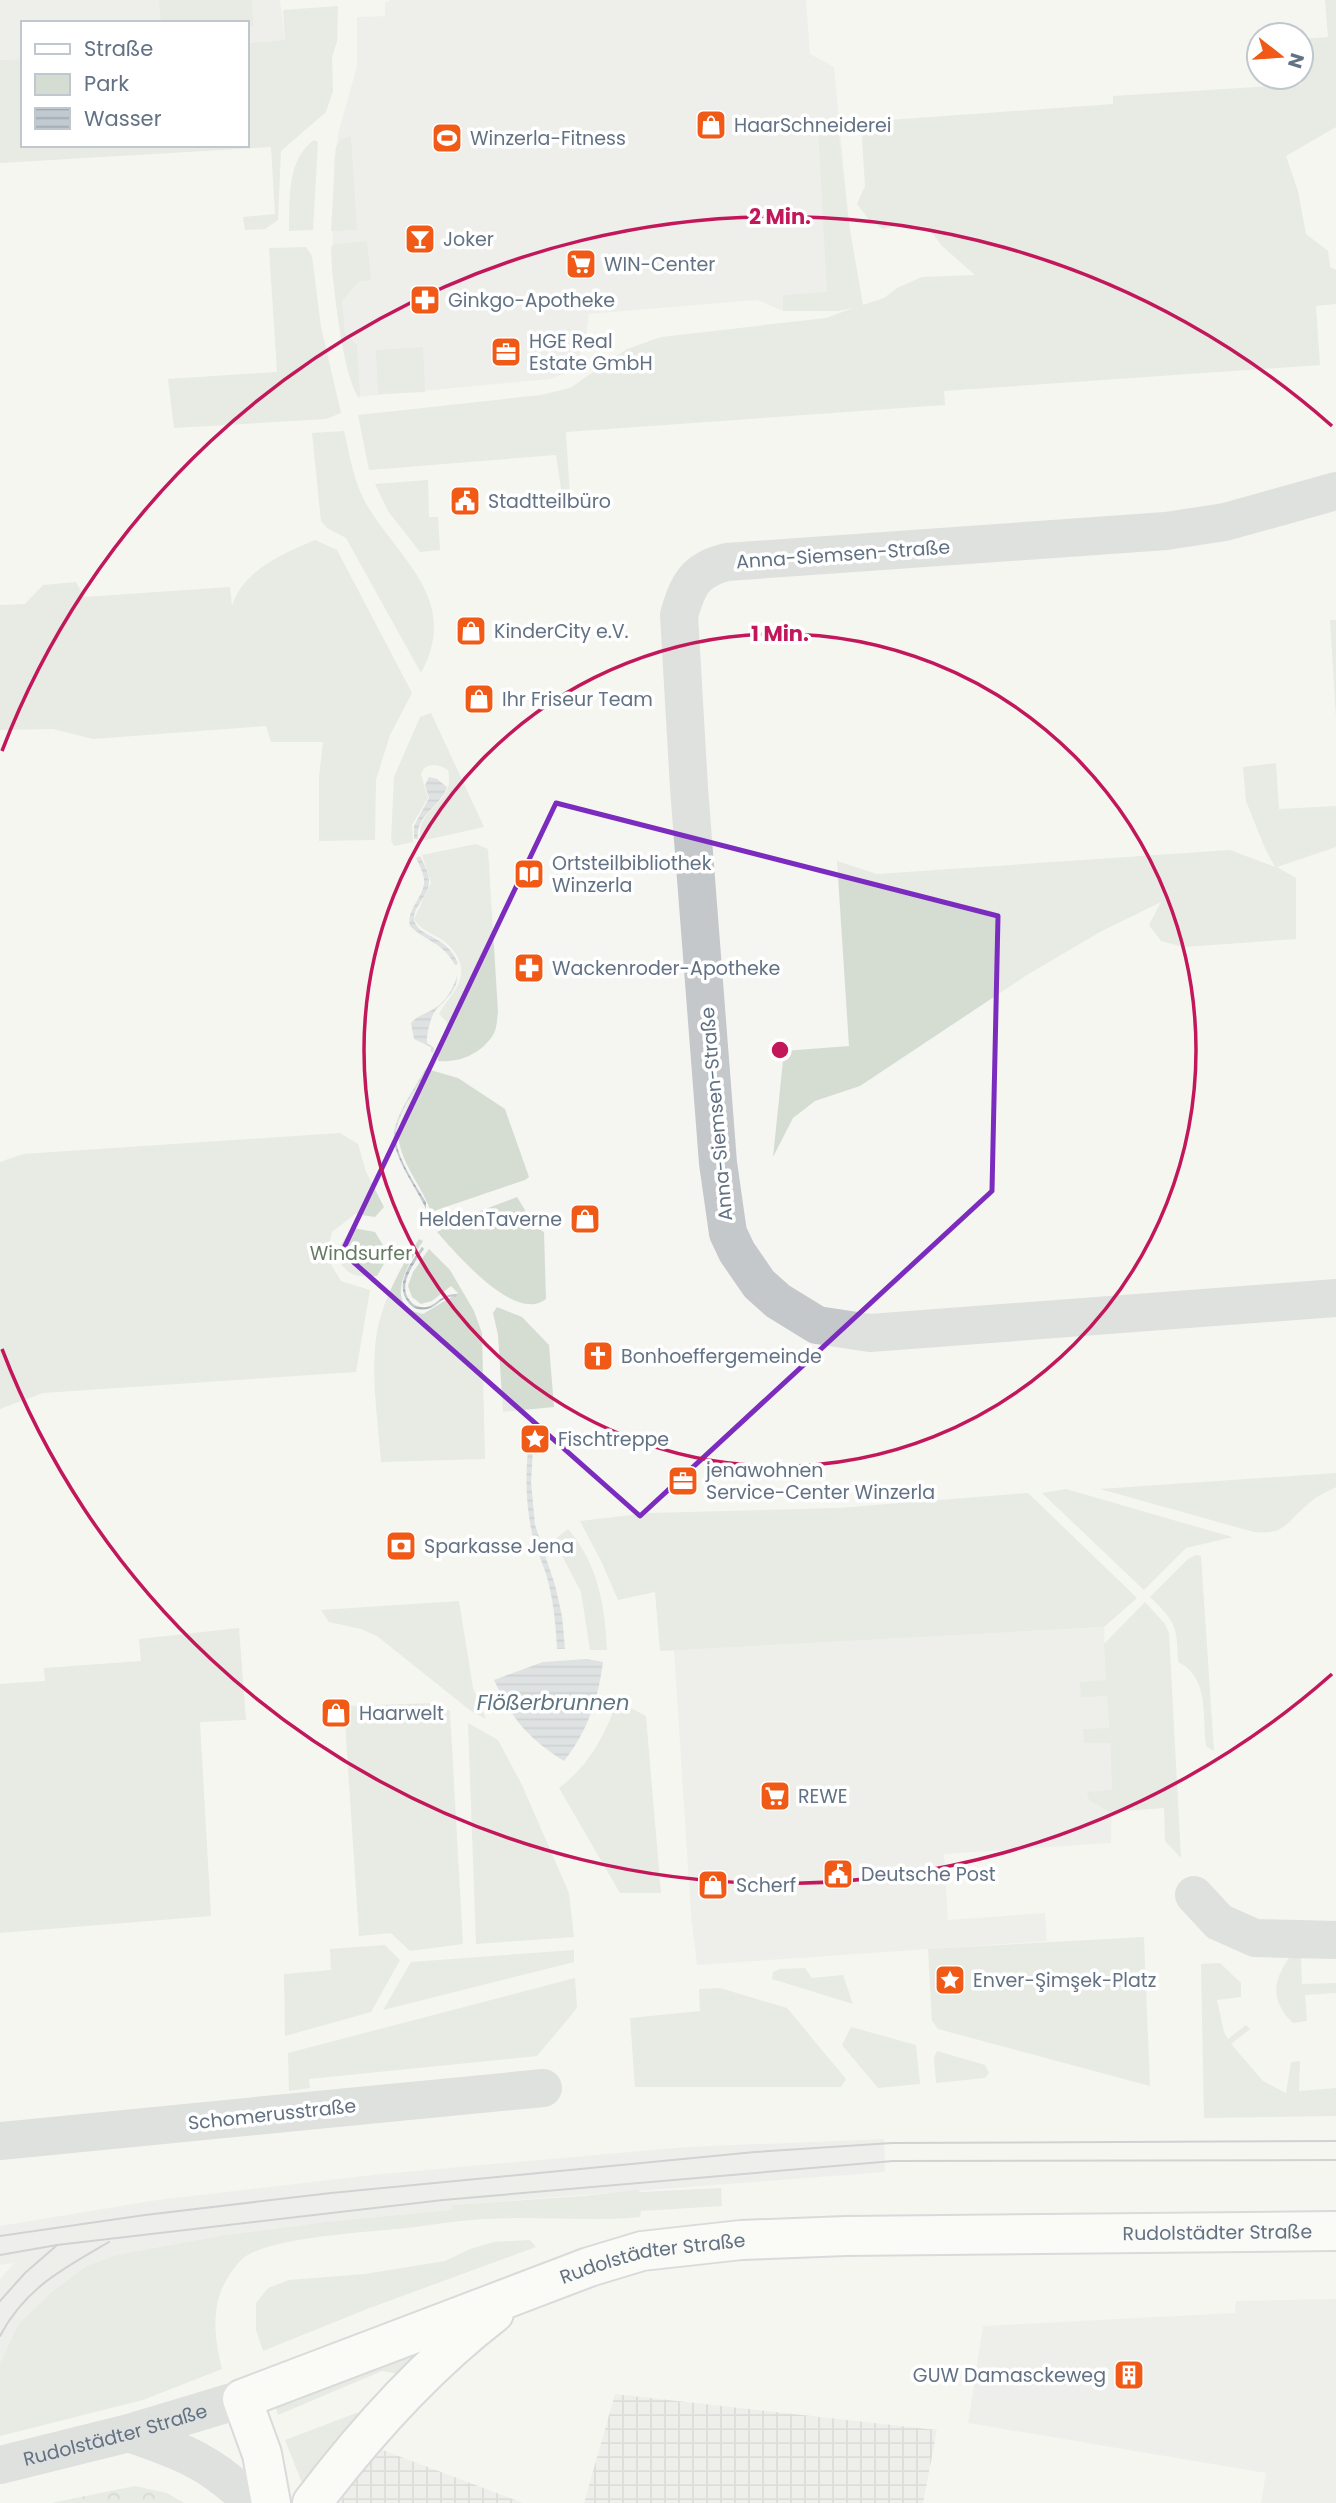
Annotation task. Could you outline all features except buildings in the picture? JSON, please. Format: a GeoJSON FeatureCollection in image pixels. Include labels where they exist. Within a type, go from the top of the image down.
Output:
{"type":"FeatureCollection","features":[{"type":"Feature","properties":{"kind":"main road","name":"Rudolstädter Straße"},"geometry":{"type":"LineString","coordinates":[[242,2399],[520,2292],[642,2251],[741,2240],[846,2236],[1336,2231]]}},
{"type":"Feature","properties":{"kind":"main road"},"geometry":{"type":"LineString","coordinates":[[312,2503],[345,2459],[386,2412],[464,2336],[520,2292]]}},
{"type":"Feature","properties":{"kind":"main road"},"geometry":{"type":"LineString","coordinates":[[242,2399],[262,2454],[271,2503]]}},
{"type":"Feature","properties":{"kind":"street","name":"Anna-Siemsen-Straße"},"geometry":{"type":"LineString","coordinates":[[1336,491],[1225,522],[1166,531],[727,562],[701,572],[686,594],[679,615],[689,788],[718,1163],[727,1233],[759,1284],[778,1301],[817,1325],[870,1332],[1336,1298]]}},
{"type":"Feature","properties":{"kind":"street"},"geometry":{"type":"LineString","coordinates":[[1194,1895],[1219,1922],[1255,1938],[1336,1940]]}},
{"type":"Feature","properties":{"kind":"street","name":"Schomerusstraße"},"geometry":{"type":"LineString","coordinates":[[0,2141],[543,2088]]}},
{"type":"Feature","properties":{"kind":"street","name":"Rudolstädter Straße"},"geometry":{"type":"LineString","coordinates":[[0,2465],[129,2433],[242,2399]]}},
{"type":"Feature","properties":{"kind":"street"},"geometry":{"type":"LineString","coordinates":[[129,2433],[175,2449],[202,2462],[230,2482],[252,2503]]}},
{"type":"Feature","properties":{"kind":"highlighted area"},"geometry":{"type":"Polygon","coordinates":[[[556,803],[998,916],[992,1191],[640,1516],[342,1252],[556,803]]]}},
{"type":"Feature","properties":{"kind":"shaded area"},"geometry":{"type":"Polygon","coordinates":[[[0,0],[280,0],[285,40],[248,43],[248,21],[21,21],[21,59],[0,60],[0,0]]]}},
{"type":"Feature","properties":{"kind":"shaded area"},"geometry":{"type":"Polygon","coordinates":[[[806,0],[810,54],[834,67],[849,224],[845,297],[783,311],[757,300],[589,314],[586,337],[576,365],[567,373],[550,379],[357,397],[343,344],[332,271],[334,160],[339,130],[357,66],[357,17],[385,16],[385,2],[806,0]]]}},
{"type":"Feature","properties":{"kind":"shaded area"},"geometry":{"type":"Polygon","coordinates":[[[1104,1627],[1112,1790],[1111,1843],[944,1854],[948,1920],[1045,1913],[1047,1941],[697,1965],[691,1915],[674,1650],[1104,1627]]]}},
{"type":"Feature","properties":{"kind":"shaded area"},"geometry":{"type":"Polygon","coordinates":[[[884,2139],[885,2172],[454,2205],[451,2210],[334,2221],[226,2235],[174,2245],[18,2325],[0,2363],[0,2279],[14,2263],[0,2265],[0,2226],[157,2200],[381,2174],[686,2147],[884,2139]]]}},
{"type":"Feature","properties":{"kind":"shaded area"},"geometry":{"type":"Polygon","coordinates":[[[1336,2299],[1336,2503],[1261,2503],[1266,2473],[968,2423],[983,2326],[1235,2313],[1236,2301],[1336,2299]]]}},
{"type":"Feature","properties":{"kind":"shaded area"},"geometry":{"type":"Polygon","coordinates":[[[615,2394],[937,2430],[923,2503],[584,2503],[615,2394]]]}},
{"type":"Feature","properties":{"kind":"shaded area"},"geometry":{"type":"Polygon","coordinates":[[[380,2449],[523,2503],[339,2503],[380,2449]]]}},
{"type":"Feature","properties":{"kind":"green space"},"geometry":{"type":"Polygon","coordinates":[[[159,0],[252,0],[253,26],[248,27],[248,21],[161,21],[159,0]]]}},
{"type":"Feature","properties":{"kind":"green space"},"geometry":{"type":"Polygon","coordinates":[[[1325,0],[1336,0],[1336,127],[1286,156],[1298,191],[1306,234],[1328,251],[1330,267],[1336,270],[1336,304],[1316,306],[1320,365],[944,391],[945,405],[566,432],[570,497],[563,502],[556,455],[369,470],[358,415],[541,395],[570,388],[627,349],[661,337],[826,318],[853,308],[839,311],[783,311],[783,295],[827,292],[818,128],[838,127],[849,224],[863,305],[884,298],[897,288],[922,277],[975,275],[942,246],[928,227],[904,224],[883,229],[870,221],[857,204],[865,186],[861,122],[1113,104],[1113,96],[1245,88],[1245,91],[1315,91],[1315,38],[1328,37],[1325,0]]]}},
{"type":"Feature","properties":{"kind":"green space"},"geometry":{"type":"Polygon","coordinates":[[[338,6],[337,41],[332,57],[333,91],[326,112],[281,151],[278,220],[265,229],[245,230],[243,217],[275,214],[271,147],[0,163],[0,60],[21,59],[21,147],[248,147],[248,43],[285,40],[283,10],[338,6]]]}},
{"type":"Feature","properties":{"kind":"green space"},"geometry":{"type":"Polygon","coordinates":[[[351,136],[357,230],[331,231],[336,147],[341,139],[351,136]]]}},
{"type":"Feature","properties":{"kind":"green space"},"geometry":{"type":"Polygon","coordinates":[[[314,140],[318,142],[313,230],[289,231],[294,170],[298,159],[314,140]]]}},
{"type":"Feature","properties":{"kind":"green space"},"geometry":{"type":"Polygon","coordinates":[[[367,241],[371,280],[359,281],[342,301],[345,333],[357,345],[360,398],[348,372],[336,304],[331,250],[336,244],[367,241]]]}},
{"type":"Feature","properties":{"kind":"green space"},"geometry":{"type":"Polygon","coordinates":[[[306,247],[312,256],[321,327],[341,413],[326,419],[174,428],[168,379],[277,372],[269,248],[306,247]]]}},
{"type":"Feature","properties":{"kind":"green space"},"geometry":{"type":"Polygon","coordinates":[[[423,347],[425,392],[378,394],[376,350],[423,347]]]}},
{"type":"Feature","properties":{"kind":"green space"},"geometry":{"type":"Polygon","coordinates":[[[344,431],[363,498],[410,565],[430,603],[434,624],[431,647],[421,673],[346,538],[327,528],[321,521],[312,433],[344,431]]]}},
{"type":"Feature","properties":{"kind":"green space"},"geometry":{"type":"Polygon","coordinates":[[[428,480],[429,517],[438,517],[440,550],[420,552],[388,511],[375,484],[428,480]]]}},
{"type":"Feature","properties":{"kind":"green space"},"geometry":{"type":"Polygon","coordinates":[[[315,540],[337,550],[412,693],[390,735],[376,780],[375,840],[319,841],[319,777],[323,742],[271,742],[266,726],[93,739],[53,729],[0,730],[0,605],[25,604],[43,585],[76,582],[84,597],[230,587],[232,606],[237,594],[254,573],[278,557],[315,540]]]}},
{"type":"Feature","properties":{"kind":"green space"},"geometry":{"type":"Polygon","coordinates":[[[1330,620],[1336,620],[1336,718],[1330,620]]]}},
{"type":"Feature","properties":{"kind":"green space"},"geometry":{"type":"Polygon","coordinates":[[[431,713],[484,827],[421,841],[423,821],[446,792],[449,782],[448,770],[431,766],[424,768],[421,774],[428,798],[412,825],[413,842],[394,846],[391,840],[394,777],[420,717],[431,713]]]}},
{"type":"Feature","properties":{"kind":"green space"},"geometry":{"type":"Polygon","coordinates":[[[1276,763],[1279,809],[1336,806],[1336,847],[1277,867],[1296,878],[1296,939],[1184,947],[1161,941],[1149,925],[1161,902],[1100,932],[1027,975],[860,1086],[815,1101],[793,1118],[773,1157],[784,1051],[849,1046],[837,861],[877,874],[1230,850],[1275,867],[1246,801],[1243,767],[1276,763]]]}},
{"type":"Feature","properties":{"kind":"green space"},"geometry":{"type":"Polygon","coordinates":[[[476,844],[488,849],[497,1024],[488,1042],[476,1052],[461,1059],[438,1061],[447,1022],[439,1014],[459,982],[461,968],[449,945],[423,929],[414,919],[431,883],[422,855],[476,844]]]}},
{"type":"Feature","properties":{"kind":"green space"},"geometry":{"type":"Polygon","coordinates":[[[427,1069],[458,1078],[505,1109],[529,1177],[431,1212],[399,1141],[400,1124],[427,1069]]]}},
{"type":"Feature","properties":{"kind":"green space"},"geometry":{"type":"Polygon","coordinates":[[[340,1133],[358,1144],[366,1172],[384,1207],[375,1217],[355,1214],[332,1232],[326,1256],[341,1281],[370,1290],[356,1372],[43,1393],[0,1409],[0,1162],[23,1154],[340,1133]]]}},
{"type":"Feature","properties":{"kind":"green space"},"geometry":{"type":"Polygon","coordinates":[[[517,1197],[528,1215],[529,1223],[544,1232],[546,1299],[533,1304],[519,1302],[487,1283],[437,1232],[472,1214],[517,1197]]]}},
{"type":"Feature","properties":{"kind":"green space","name":"Windsurfer"},"geometry":{"type":"Polygon","coordinates":[[[353,1228],[375,1232],[389,1255],[377,1276],[354,1275],[338,1260],[340,1245],[353,1228]]]}},
{"type":"Feature","properties":{"kind":"green space"},"geometry":{"type":"Polygon","coordinates":[[[419,1239],[423,1241],[402,1282],[403,1302],[410,1309],[423,1314],[458,1293],[451,1286],[432,1301],[421,1304],[412,1297],[408,1286],[413,1272],[429,1249],[450,1270],[474,1311],[482,1333],[485,1459],[381,1462],[375,1384],[376,1338],[392,1286],[419,1239]]]}},
{"type":"Feature","properties":{"kind":"green space"},"geometry":{"type":"Polygon","coordinates":[[[497,1307],[522,1317],[549,1345],[554,1407],[503,1412],[498,1335],[493,1313],[497,1307]]]}},
{"type":"Feature","properties":{"kind":"green space"},"geometry":{"type":"Polygon","coordinates":[[[1336,1473],[1336,1487],[1314,1500],[1279,1530],[1273,1532],[1254,1532],[1100,1489],[1336,1473]]]}},
{"type":"Feature","properties":{"kind":"green space"},"geometry":{"type":"Polygon","coordinates":[[[1066,1489],[1233,1537],[1186,1548],[1144,1590],[1042,1493],[1066,1489]]]}},
{"type":"Feature","properties":{"kind":"green space"},"geometry":{"type":"Polygon","coordinates":[[[1028,1493],[1137,1598],[1104,1627],[660,1651],[655,1592],[618,1600],[580,1521],[649,1513],[838,1508],[1028,1493]]]}},
{"type":"Feature","properties":{"kind":"green space"},"geometry":{"type":"Polygon","coordinates":[[[568,1529],[586,1556],[598,1586],[607,1650],[590,1650],[581,1592],[554,1540],[568,1529]]]}},
{"type":"Feature","properties":{"kind":"green space"},"geometry":{"type":"Polygon","coordinates":[[[1201,1556],[1214,1751],[1206,1746],[1200,1688],[1195,1677],[1178,1662],[1176,1632],[1170,1619],[1150,1597],[1188,1559],[1201,1556]]]}},
{"type":"Feature","properties":{"kind":"green space"},"geometry":{"type":"Polygon","coordinates":[[[459,1601],[473,1688],[486,1719],[471,1711],[377,1636],[361,1629],[329,1622],[321,1610],[459,1601]]]}},
{"type":"Feature","properties":{"kind":"green space"},"geometry":{"type":"Polygon","coordinates":[[[1145,1602],[1165,1624],[1169,1633],[1181,1858],[1165,1841],[1164,1808],[1110,1812],[1089,1800],[1087,1792],[1112,1790],[1110,1743],[1084,1743],[1083,1729],[1109,1728],[1107,1696],[1081,1697],[1080,1682],[1106,1680],[1104,1644],[1145,1602]]]}},
{"type":"Feature","properties":{"kind":"green space"},"geometry":{"type":"Polygon","coordinates":[[[239,1628],[246,1720],[200,1722],[211,1916],[0,1933],[0,1684],[45,1681],[44,1668],[141,1661],[139,1639],[239,1628]]]}},
{"type":"Feature","properties":{"kind":"green space"},"geometry":{"type":"Polygon","coordinates":[[[617,1701],[646,1716],[661,1893],[620,1893],[559,1788],[579,1770],[595,1749],[617,1701]]]}},
{"type":"Feature","properties":{"kind":"green space"},"geometry":{"type":"Polygon","coordinates":[[[436,1703],[450,1711],[463,1944],[410,1951],[391,1933],[359,1936],[344,1706],[436,1703]]]}},
{"type":"Feature","properties":{"kind":"green space"},"geometry":{"type":"Polygon","coordinates":[[[468,1723],[498,1740],[522,1785],[569,1893],[574,1937],[476,1944],[468,1723]]]}},
{"type":"Feature","properties":{"kind":"green space"},"geometry":{"type":"Polygon","coordinates":[[[1144,1937],[1150,2086],[938,2029],[932,2021],[928,1949],[1144,1937]]]}},
{"type":"Feature","properties":{"kind":"green space"},"geometry":{"type":"Polygon","coordinates":[[[385,1945],[400,1960],[371,2012],[285,2036],[284,1974],[331,1970],[330,1949],[385,1945]]]}},
{"type":"Feature","properties":{"kind":"green space"},"geometry":{"type":"Polygon","coordinates":[[[574,1950],[574,1962],[383,2010],[411,1962],[574,1950]]]}},
{"type":"Feature","properties":{"kind":"green space"},"geometry":{"type":"Polygon","coordinates":[[[1301,1957],[1302,1984],[1336,1983],[1336,1993],[1305,1995],[1307,2021],[1293,2023],[1281,2007],[1276,1992],[1279,1975],[1289,1958],[1301,1957]]]}},
{"type":"Feature","properties":{"kind":"green space"},"geometry":{"type":"Polygon","coordinates":[[[1220,1963],[1241,1983],[1241,1997],[1217,2000],[1224,2032],[1228,2039],[1246,2025],[1250,2029],[1231,2044],[1263,2081],[1286,2093],[1291,2062],[1300,2061],[1299,2091],[1336,2088],[1336,2116],[1204,2118],[1201,1964],[1220,1963]]]}},
{"type":"Feature","properties":{"kind":"green space"},"geometry":{"type":"Polygon","coordinates":[[[805,1968],[812,1978],[843,1975],[853,2004],[772,1979],[773,1972],[780,1969],[805,1968]]]}},
{"type":"Feature","properties":{"kind":"green space"},"geometry":{"type":"Polygon","coordinates":[[[575,1978],[577,2008],[537,2056],[309,2079],[310,2088],[289,2091],[288,2053],[575,1978]]]}},
{"type":"Feature","properties":{"kind":"green space"},"geometry":{"type":"Polygon","coordinates":[[[720,1988],[787,2008],[846,2079],[841,2087],[635,2087],[630,2018],[700,2011],[699,1989],[720,1988]]]}},
{"type":"Feature","properties":{"kind":"green space"},"geometry":{"type":"Polygon","coordinates":[[[851,2027],[916,2045],[920,2084],[878,2088],[842,2045],[851,2027]]]}},
{"type":"Feature","properties":{"kind":"green space"},"geometry":{"type":"Polygon","coordinates":[[[937,2051],[985,2065],[989,2073],[985,2078],[936,2083],[934,2057],[937,2051]]]}},
{"type":"Feature","properties":{"kind":"green space"},"geometry":{"type":"Polygon","coordinates":[[[721,2188],[722,2206],[641,2211],[640,2217],[466,2220],[320,2237],[253,2252],[241,2260],[231,2272],[219,2298],[215,2325],[222,2369],[143,2400],[0,2436],[0,2363],[18,2325],[52,2292],[87,2266],[117,2255],[226,2235],[451,2210],[453,2205],[638,2190],[721,2188]]]}},
{"type":"Feature","properties":{"kind":"green space"},"geometry":{"type":"Polygon","coordinates":[[[530,2240],[536,2247],[367,2309],[263,2351],[256,2330],[256,2303],[268,2288],[289,2280],[365,2274],[445,2261],[470,2249],[494,2242],[530,2240]]]}},
{"type":"Feature","properties":{"kind":"green space"},"geometry":{"type":"Polygon","coordinates":[[[425,2350],[404,2375],[382,2371],[278,2415],[275,2406],[294,2402],[425,2350]]]}},
{"type":"Feature","properties":{"kind":"green space"},"geometry":{"type":"Polygon","coordinates":[[[380,2404],[304,2488],[285,2440],[380,2404]]]}},
{"type":"Feature","properties":{"kind":"green space"},"geometry":{"type":"Polygon","coordinates":[[[135,2486],[167,2493],[184,2503],[51,2503],[135,2486]]]}},
{"type":"Feature","properties":{"kind":"water"},"geometry":{"type":"Polygon","coordinates":[[[429,777],[437,779],[447,787],[440,800],[420,823],[418,839],[414,839],[414,826],[429,798],[425,785],[429,777]]]}},
{"type":"Feature","properties":{"kind":"water"},"geometry":{"type":"Polygon","coordinates":[[[420,856],[429,882],[415,913],[415,923],[423,932],[448,948],[458,964],[455,965],[445,951],[410,926],[411,913],[424,885],[423,874],[416,858],[420,856]]]}},
{"type":"Feature","properties":{"kind":"water"},"geometry":{"type":"Polygon","coordinates":[[[457,976],[453,990],[447,999],[436,1010],[431,1021],[427,1043],[434,1048],[433,1053],[431,1047],[414,1039],[411,1023],[443,1002],[457,976]]]}},
{"type":"Feature","properties":{"kind":"water"},"geometry":{"type":"Polygon","coordinates":[[[426,1068],[428,1069],[398,1125],[396,1141],[411,1178],[426,1202],[426,1209],[401,1162],[394,1142],[394,1133],[402,1109],[426,1068]]]}},
{"type":"Feature","properties":{"kind":"water"},"geometry":{"type":"Polygon","coordinates":[[[422,1247],[424,1249],[408,1275],[405,1290],[407,1297],[415,1305],[425,1307],[448,1295],[457,1294],[456,1297],[448,1297],[431,1308],[421,1310],[410,1304],[404,1295],[403,1281],[422,1247]]]}},
{"type":"Feature","properties":{"kind":"water"},"geometry":{"type":"Polygon","coordinates":[[[531,1425],[542,1429],[538,1450],[533,1449],[531,1482],[535,1525],[555,1585],[562,1616],[565,1649],[557,1649],[551,1593],[532,1535],[526,1476],[531,1425]]]}},
{"type":"Feature","properties":{"kind":"water","name":"Flößerbrunnen"},"geometry":{"type":"Polygon","coordinates":[[[587,1659],[603,1662],[598,1689],[585,1727],[564,1761],[540,1744],[514,1717],[494,1680],[543,1662],[587,1659]]]}},
{"type":"Feature","properties":{"kind":"tram line"},"geometry":{"type":"LineString","coordinates":[[0,2236],[145,2215],[331,2193],[755,2152],[892,2143],[1336,2141]]}},
{"type":"Feature","properties":{"kind":"tram line"},"geometry":{"type":"LineString","coordinates":[[0,2255],[57,2245],[443,2200],[893,2161],[1336,2160]]}},
{"type":"Feature","properties":{"kind":"tram line"},"geometry":{"type":"LineString","coordinates":[[0,2336],[10,2319],[34,2292],[61,2271],[109,2242]]}},
{"type":"Feature","properties":{"kind":"tram line"},"geometry":{"type":"LineString","coordinates":[[0,2301],[25,2273],[56,2246]]}},
{"type":"Feature","properties":{"kind":"place","name":"HaarSchneiderei"},"geometry":{"type":"Point","coordinates":[711,125]}},
{"type":"Feature","properties":{"kind":"place","name":"Winzerla-Fitness"},"geometry":{"type":"Point","coordinates":[447,138]}},
{"type":"Feature","properties":{"kind":"place","name":"Joker"},"geometry":{"type":"Point","coordinates":[420,239]}},
{"type":"Feature","properties":{"kind":"place","name":"WIN-Center"},"geometry":{"type":"Point","coordinates":[581,264]}},
{"type":"Feature","properties":{"kind":"place","name":"Ginkgo-Apotheke"},"geometry":{"type":"Point","coordinates":[425,300]}},
{"type":"Feature","properties":{"kind":"place","name":"HGE Real Estate GmbH"},"geometry":{"type":"Point","coordinates":[506,352]}},
{"type":"Feature","properties":{"kind":"place","name":"Stadtteilbüro"},"geometry":{"type":"Point","coordinates":[465,501]}},
{"type":"Feature","properties":{"kind":"place","name":"KinderCity e.V."},"geometry":{"type":"Point","coordinates":[471,631]}},
{"type":"Feature","properties":{"kind":"place","name":"Ihr Friseur Team"},"geometry":{"type":"Point","coordinates":[479,699]}},
{"type":"Feature","properties":{"kind":"place","name":"Ortsteilbibliothek Winzerla"},"geometry":{"type":"Point","coordinates":[529,874]}},
{"type":"Feature","properties":{"kind":"place","name":"Wackenroder-Apotheke"},"geometry":{"type":"Point","coordinates":[529,968]}},
{"type":"Feature","properties":{"kind":"place","name":"HeldenTaverne"},"geometry":{"type":"Point","coordinates":[585,1219]}},
{"type":"Feature","properties":{"kind":"place","name":"Bonhoeffergemeinde"},"geometry":{"type":"Point","coordinates":[598,1356]}},
{"type":"Feature","properties":{"kind":"place","name":"Fischtreppe"},"geometry":{"type":"Point","coordinates":[535,1439]}},
{"type":"Feature","properties":{"kind":"place","name":"jenawohnen Service-Center Winzerla"},"geometry":{"type":"Point","coordinates":[683,1481]}},
{"type":"Feature","properties":{"kind":"place","name":"Sparkasse Jena"},"geometry":{"type":"Point","coordinates":[401,1546]}},
{"type":"Feature","properties":{"kind":"place","name":"Haarwelt"},"geometry":{"type":"Point","coordinates":[336,1713]}},
{"type":"Feature","properties":{"kind":"place","name":"REWE"},"geometry":{"type":"Point","coordinates":[775,1796]}},
{"type":"Feature","properties":{"kind":"place","name":"Deutsche Post"},"geometry":{"type":"Point","coordinates":[838,1874]}},
{"type":"Feature","properties":{"kind":"place","name":"Scherf"},"geometry":{"type":"Point","coordinates":[713,1885]}},
{"type":"Feature","properties":{"kind":"place","name":"Enver-Şimşek-Platz"},"geometry":{"type":"Point","coordinates":[950,1980]}},
{"type":"Feature","properties":{"kind":"place","name":"GUW Damasckeweg"},"geometry":{"type":"Point","coordinates":[1129,2375]}}]}
